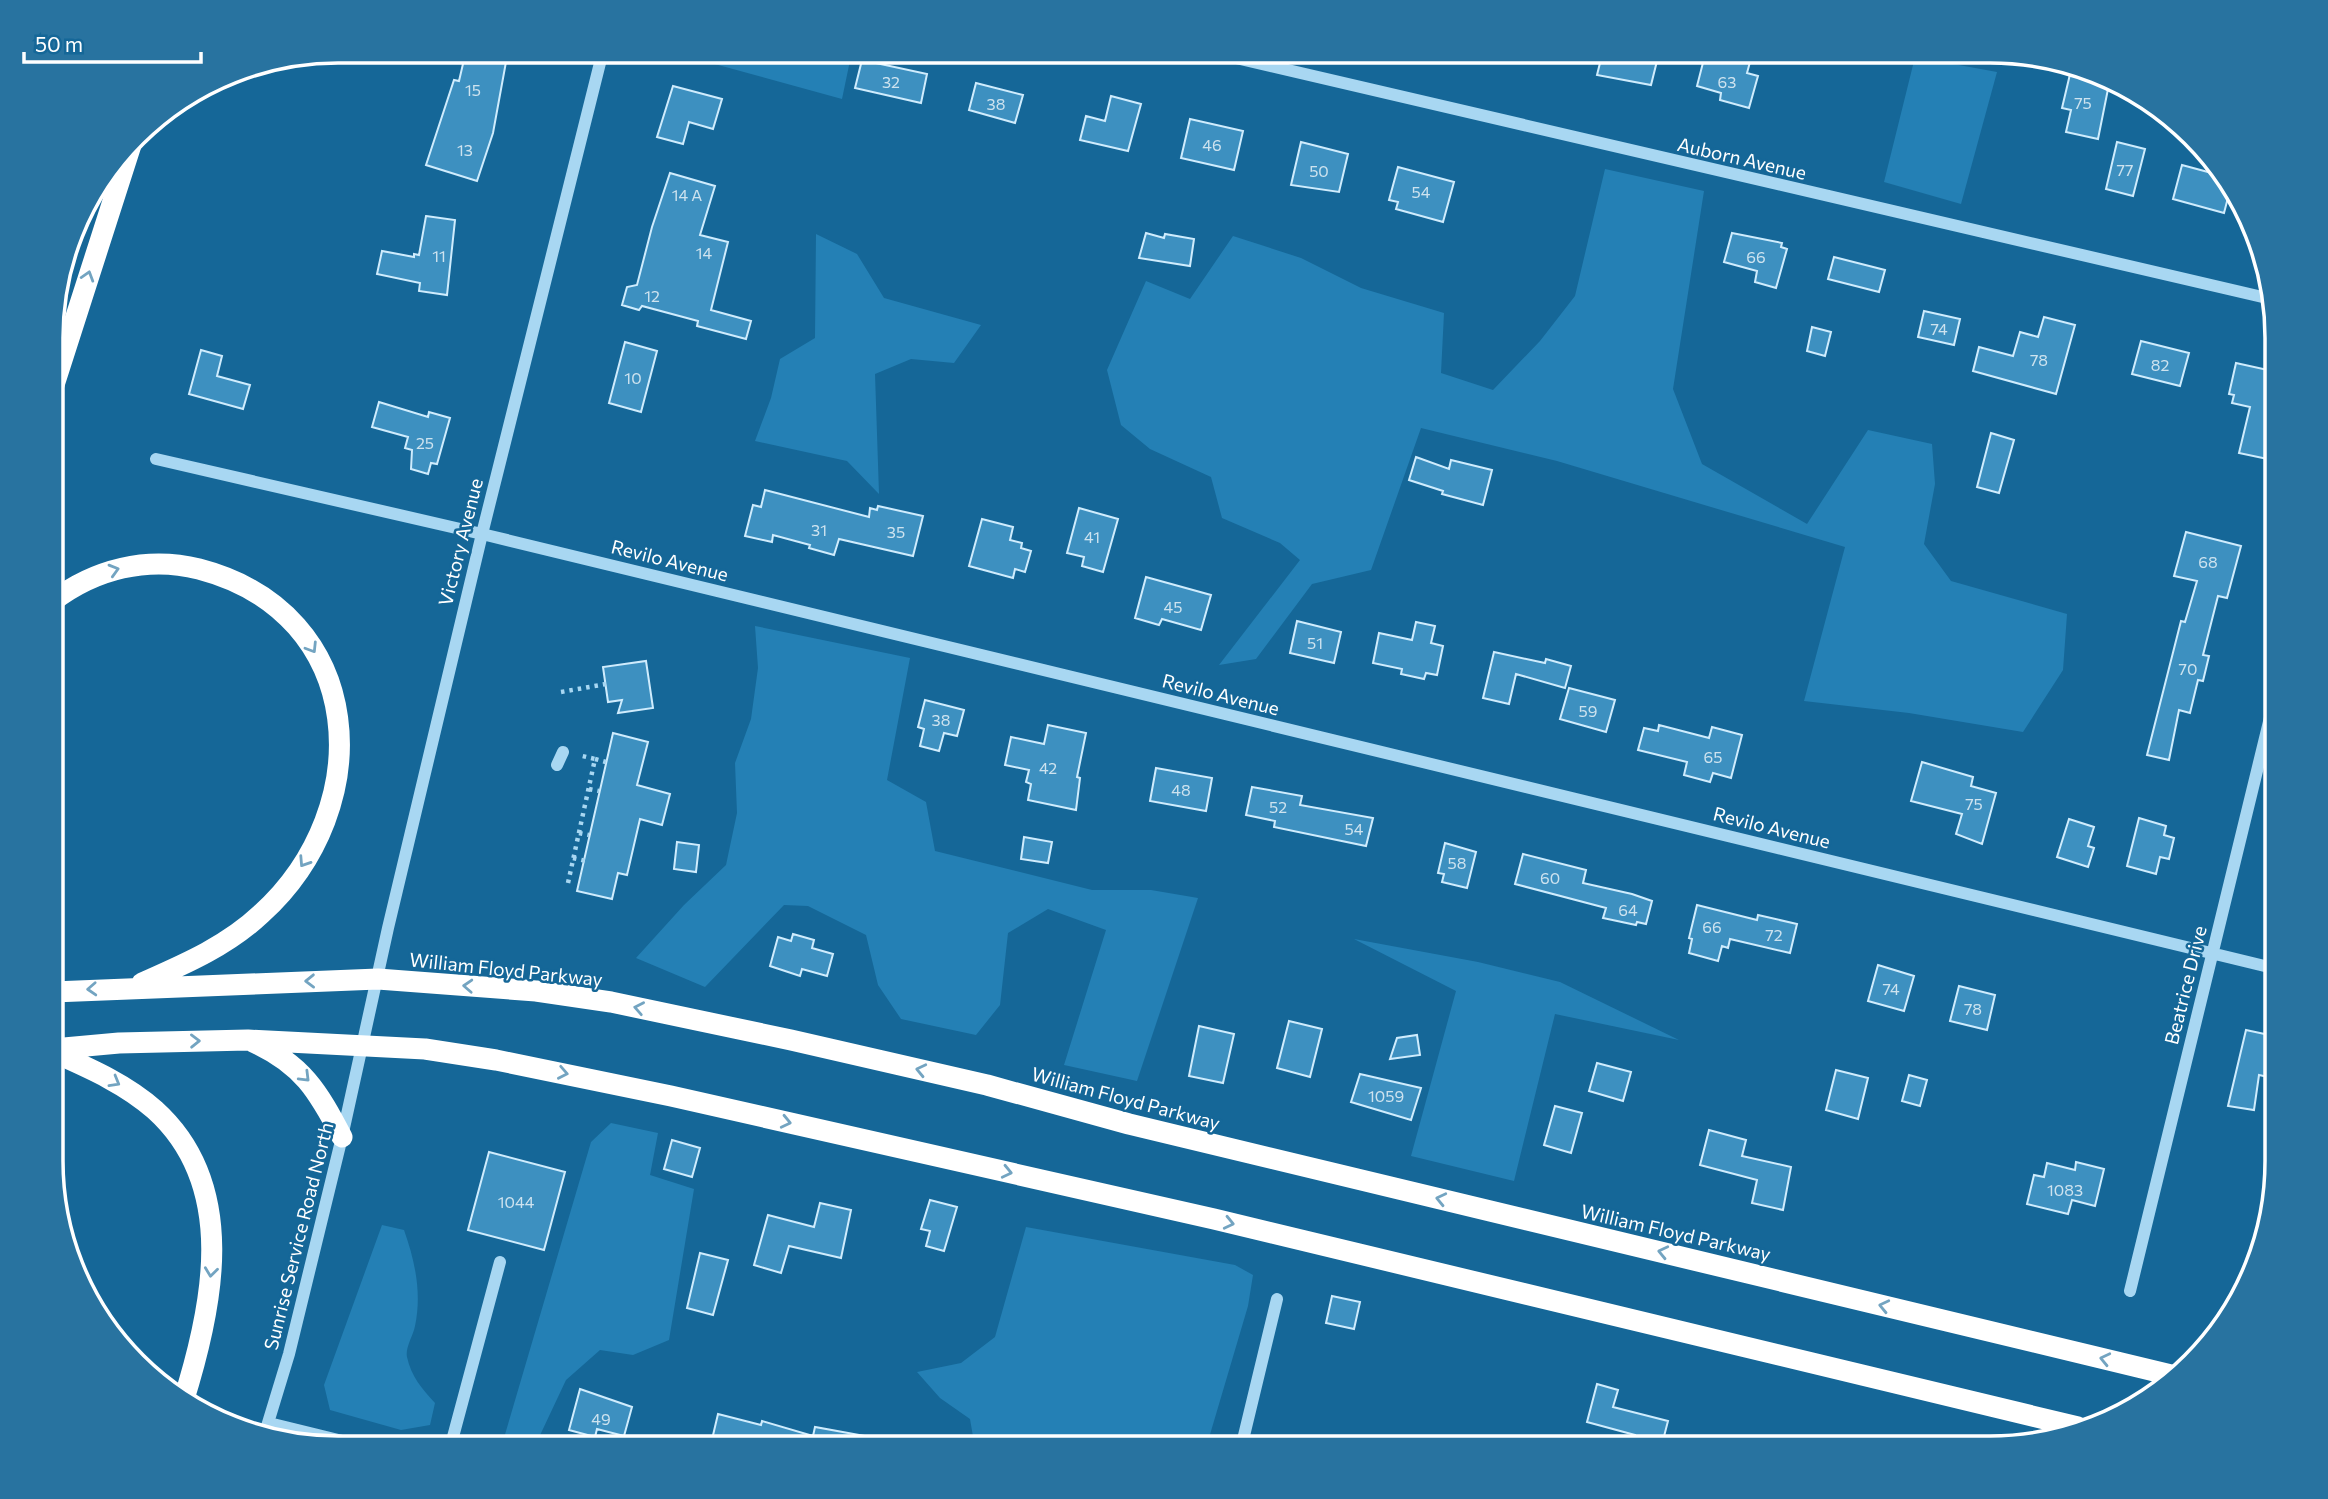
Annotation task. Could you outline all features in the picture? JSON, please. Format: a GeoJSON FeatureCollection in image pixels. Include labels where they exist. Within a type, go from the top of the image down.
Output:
{"type":"FeatureCollection","features":[{"type":"Feature","properties":{"kind":"highway"},"geometry":{"type":"LineString","coordinates":[[63,357],[125,164]]}},
{"type":"Feature","properties":{"kind":"highway"},"geometry":{"type":"LineString","coordinates":[[63,594],[73,586],[119,568],[167,564],[216,574],[257,594],[290,620],[316,654],[336,699],[341,725],[338,777],[325,823],[298,872],[262,914],[220,946],[131,987]]}},
{"type":"Feature","properties":{"kind":"highway","name":"William Floyd Parkway"},"geometry":{"type":"LineString","coordinates":[[63,991],[378,979],[536,991],[706,1021],[988,1085],[1143,1128],[2165,1373]]}},
{"type":"Feature","properties":{"kind":"highway"},"geometry":{"type":"LineString","coordinates":[[248,1040],[279,1056],[304,1075],[320,1096],[342,1137]]}},
{"type":"Feature","properties":{"kind":"highway"},"geometry":{"type":"LineString","coordinates":[[63,1049],[119,1043],[248,1040],[365,1045],[496,1060],[684,1099],[1214,1219],[2068,1425]]}},
{"type":"Feature","properties":{"kind":"highway"},"geometry":{"type":"LineString","coordinates":[[63,1055],[112,1080],[155,1110],[185,1147],[205,1188],[212,1221],[213,1261],[200,1338],[186,1391]]}},
{"type":"Feature","properties":{"kind":"street","name":"Victory Avenue"},"geometry":{"type":"LineString","coordinates":[[365,1045],[482,534],[600,63]]}},
{"type":"Feature","properties":{"kind":"street","name":"Auborn Avenue"},"geometry":{"type":"LineString","coordinates":[[1258,63],[2262,297]]}},
{"type":"Feature","properties":{"kind":"street","name":"Revilo Avenue"},"geometry":{"type":"LineString","coordinates":[[156,460],[482,534],[2265,966]]}},
{"type":"Feature","properties":{"kind":"street","name":"Beatrice Drive"},"geometry":{"type":"LineString","coordinates":[[2130,1290],[2265,739]]}},
{"type":"Feature","properties":{"kind":"street"},"geometry":{"type":"LineString","coordinates":[[557,765],[563,752]]}},
{"type":"Feature","properties":{"kind":"street","name":"Sunrise Service Road North"},"geometry":{"type":"LineString","coordinates":[[267,1427],[365,1045]]}},
{"type":"Feature","properties":{"kind":"street"},"geometry":{"type":"LineString","coordinates":[[453,1436],[500,1262]]}},
{"type":"Feature","properties":{"kind":"street"},"geometry":{"type":"LineString","coordinates":[[1244,1436],[1277,1298]]}},
{"type":"Feature","properties":{"kind":"street"},"geometry":{"type":"LineString","coordinates":[[269,1423],[317,1435]]}},
{"type":"Feature","properties":{"kind":"path"},"geometry":{"type":"LineString","coordinates":[[561,692],[606,684]]}},
{"type":"Feature","properties":{"kind":"path"},"geometry":{"type":"LineString","coordinates":[[563,752],[606,762]]}},
{"type":"Feature","properties":{"kind":"path"},"geometry":{"type":"LineString","coordinates":[[568,883],[595,759]]}},
{"type":"Feature","properties":{"kind":"path"},"geometry":{"type":"LineString","coordinates":[[589,789],[599,792]]}},
{"type":"Feature","properties":{"kind":"path"},"geometry":{"type":"LineString","coordinates":[[579,833],[589,835]]}},
{"type":"Feature","properties":{"kind":"path"},"geometry":{"type":"LineString","coordinates":[[573,858],[586,861]]}},
{"type":"Feature","properties":{"kind":"shaded area"},"geometry":{"type":"Polygon","coordinates":[[[711,63],[850,63],[842,99],[711,63]]]}},
{"type":"Feature","properties":{"kind":"shaded area"},"geometry":{"type":"Polygon","coordinates":[[[1914,63],[1948,63],[1997,72],[1961,204],[1884,182],[1914,63]]]}},
{"type":"Feature","properties":{"kind":"shaded area"},"geometry":{"type":"Polygon","coordinates":[[[1605,169],[1704,191],[1673,389],[1702,464],[1807,524],[1868,430],[1932,444],[1935,484],[1924,544],[1951,581],[2067,614],[2063,670],[2023,732],[1909,713],[1804,701],[1845,547],[1557,461],[1421,428],[1371,570],[1312,584],[1256,659],[1219,665],[1300,560],[1280,543],[1222,518],[1211,477],[1150,449],[1121,425],[1107,370],[1146,281],[1190,299],[1233,236],[1301,258],[1361,288],[1444,313],[1441,373],[1493,390],[1540,341],[1575,296],[1605,169]]]}},
{"type":"Feature","properties":{"kind":"shaded area"},"geometry":{"type":"Polygon","coordinates":[[[816,234],[857,254],[884,298],[981,325],[954,363],[911,359],[875,374],[879,494],[847,461],[755,441],[771,398],[780,359],[815,338],[816,234]]]}},
{"type":"Feature","properties":{"kind":"shaded area"},"geometry":{"type":"Polygon","coordinates":[[[755,626],[910,658],[887,780],[926,802],[935,851],[1092,890],[1151,890],[1198,898],[1137,1081],[1064,1065],[1106,930],[1048,909],[1008,933],[1000,1005],[976,1035],[901,1019],[878,985],[866,935],[808,906],[784,905],[705,987],[636,958],[684,905],[726,865],[737,813],[735,763],[751,719],[758,668],[755,626]]]}},
{"type":"Feature","properties":{"kind":"shaded area"},"geometry":{"type":"Polygon","coordinates":[[[1354,939],[1478,962],[1560,982],[1679,1040],[1555,1014],[1514,1181],[1411,1156],[1456,991],[1354,939]]]}},
{"type":"Feature","properties":{"kind":"shaded area"},"geometry":{"type":"Polygon","coordinates":[[[611,1123],[658,1133],[650,1175],[694,1189],[669,1340],[633,1355],[600,1350],[566,1380],[540,1436],[505,1436],[591,1142],[611,1123]]]}},
{"type":"Feature","properties":{"kind":"shaded area"},"geometry":{"type":"Polygon","coordinates":[[[382,1225],[404,1230],[408,1242],[418,1301],[407,1357],[418,1382],[435,1403],[430,1425],[401,1430],[330,1410],[324,1385],[382,1225]]]}},
{"type":"Feature","properties":{"kind":"shaded area"},"geometry":{"type":"Polygon","coordinates":[[[1026,1227],[1235,1265],[1253,1275],[1248,1306],[1210,1436],[973,1436],[970,1419],[940,1398],[917,1372],[961,1363],[995,1337],[1026,1227]]]}},
{"type":"Feature","properties":{"kind":"building"},"geometry":{"type":"Polygon","coordinates":[[[463,63],[506,63],[493,133],[477,181],[426,165],[454,80],[459,81],[463,63]]]}},
{"type":"Feature","properties":{"kind":"building"},"geometry":{"type":"Polygon","coordinates":[[[861,63],[876,63],[927,74],[921,103],[855,88],[861,63]]]}},
{"type":"Feature","properties":{"kind":"building"},"geometry":{"type":"Polygon","coordinates":[[[1600,63],[1656,63],[1651,85],[1597,75],[1600,63]]]}},
{"type":"Feature","properties":{"kind":"building"},"geometry":{"type":"Polygon","coordinates":[[[1703,63],[1750,63],[1747,73],[1758,76],[1749,108],[1720,100],[1721,93],[1697,86],[1703,63]]]}},
{"type":"Feature","properties":{"kind":"building"},"geometry":{"type":"Polygon","coordinates":[[[2070,75],[2108,89],[2098,139],[2066,132],[2071,110],[2062,108],[2070,75]]]}},
{"type":"Feature","properties":{"kind":"building"},"geometry":{"type":"Polygon","coordinates":[[[976,83],[1023,95],[1015,123],[969,110],[976,83]]]}},
{"type":"Feature","properties":{"kind":"building"},"geometry":{"type":"Polygon","coordinates":[[[673,86],[722,99],[713,129],[689,122],[683,144],[657,137],[673,86]]]}},
{"type":"Feature","properties":{"kind":"building"},"geometry":{"type":"Polygon","coordinates":[[[1111,96],[1141,104],[1128,151],[1080,140],[1086,116],[1105,121],[1111,96]]]}},
{"type":"Feature","properties":{"kind":"building"},"geometry":{"type":"Polygon","coordinates":[[[1190,119],[1243,131],[1234,170],[1181,158],[1190,119]]]}},
{"type":"Feature","properties":{"kind":"building"},"geometry":{"type":"Polygon","coordinates":[[[1301,142],[1348,154],[1339,192],[1291,185],[1301,142]]]}},
{"type":"Feature","properties":{"kind":"building"},"geometry":{"type":"Polygon","coordinates":[[[2117,142],[2145,149],[2133,196],[2106,189],[2117,142]]]}},
{"type":"Feature","properties":{"kind":"building"},"geometry":{"type":"Polygon","coordinates":[[[2182,165],[2208,172],[2228,199],[2224,213],[2173,199],[2182,165]]]}},
{"type":"Feature","properties":{"kind":"building"},"geometry":{"type":"Polygon","coordinates":[[[1398,167],[1454,182],[1443,222],[1396,209],[1398,202],[1389,200],[1398,167]]]}},
{"type":"Feature","properties":{"kind":"building"},"geometry":{"type":"Polygon","coordinates":[[[670,173],[715,186],[700,235],[728,242],[711,310],[751,321],[746,339],[697,326],[698,321],[642,306],[639,310],[622,305],[627,287],[637,285],[670,173]]]}},
{"type":"Feature","properties":{"kind":"building"},"geometry":{"type":"Polygon","coordinates":[[[426,216],[455,220],[447,295],[419,291],[420,283],[377,274],[382,251],[414,257],[414,254],[419,255],[426,216]]]}},
{"type":"Feature","properties":{"kind":"building"},"geometry":{"type":"Polygon","coordinates":[[[1146,233],[1164,238],[1165,234],[1194,239],[1190,266],[1139,258],[1146,233]]]}},
{"type":"Feature","properties":{"kind":"building"},"geometry":{"type":"Polygon","coordinates":[[[1732,233],[1782,243],[1781,247],[1787,249],[1776,288],[1755,282],[1757,271],[1724,262],[1732,233]]]}},
{"type":"Feature","properties":{"kind":"building"},"geometry":{"type":"Polygon","coordinates":[[[1834,257],[1885,270],[1879,292],[1828,279],[1834,257]]]}},
{"type":"Feature","properties":{"kind":"building"},"geometry":{"type":"Polygon","coordinates":[[[1924,311],[1960,319],[1954,345],[1918,337],[1924,311]]]}},
{"type":"Feature","properties":{"kind":"building"},"geometry":{"type":"Polygon","coordinates":[[[2044,317],[2075,325],[2056,394],[1973,371],[1979,347],[2013,356],[2020,332],[2038,337],[2044,317]]]}},
{"type":"Feature","properties":{"kind":"building"},"geometry":{"type":"Polygon","coordinates":[[[1812,327],[1831,332],[1825,356],[1807,351],[1812,327]]]}},
{"type":"Feature","properties":{"kind":"building"},"geometry":{"type":"Polygon","coordinates":[[[2141,341],[2189,353],[2180,386],[2132,374],[2141,341]]]}},
{"type":"Feature","properties":{"kind":"building"},"geometry":{"type":"Polygon","coordinates":[[[625,342],[657,351],[641,412],[609,403],[625,342]]]}},
{"type":"Feature","properties":{"kind":"building"},"geometry":{"type":"Polygon","coordinates":[[[201,350],[222,356],[217,376],[250,385],[243,409],[189,394],[201,350]]]}},
{"type":"Feature","properties":{"kind":"building"},"geometry":{"type":"Polygon","coordinates":[[[2236,363],[2265,369],[2265,458],[2239,453],[2250,407],[2232,403],[2234,395],[2229,394],[2236,363]]]}},
{"type":"Feature","properties":{"kind":"building"},"geometry":{"type":"Polygon","coordinates":[[[379,402],[428,417],[429,412],[450,418],[437,464],[431,463],[428,474],[411,469],[412,450],[405,448],[408,437],[372,427],[379,402]]]}},
{"type":"Feature","properties":{"kind":"building"},"geometry":{"type":"Polygon","coordinates":[[[1991,433],[2014,440],[1999,493],[1977,487],[1991,433]]]}},
{"type":"Feature","properties":{"kind":"building"},"geometry":{"type":"Polygon","coordinates":[[[1416,457],[1449,469],[1451,460],[1492,470],[1483,505],[1442,494],[1443,491],[1409,480],[1416,457]]]}},
{"type":"Feature","properties":{"kind":"building"},"geometry":{"type":"Polygon","coordinates":[[[765,490],[869,517],[870,508],[877,510],[878,506],[923,516],[913,556],[839,539],[834,555],[773,535],[772,542],[745,536],[753,505],[761,507],[765,490]]]}},
{"type":"Feature","properties":{"kind":"building"},"geometry":{"type":"Polygon","coordinates":[[[1079,508],[1118,519],[1103,572],[1082,566],[1084,557],[1067,553],[1079,508]]]}},
{"type":"Feature","properties":{"kind":"building"},"geometry":{"type":"Polygon","coordinates":[[[982,519],[1013,527],[1010,540],[1022,543],[1021,548],[1031,551],[1025,572],[1015,569],[1013,578],[969,566],[982,519]]]}},
{"type":"Feature","properties":{"kind":"building"},"geometry":{"type":"Polygon","coordinates":[[[2186,532],[2241,546],[2227,598],[2218,596],[2203,655],[2209,656],[2203,681],[2198,680],[2190,713],[2179,710],[2169,760],[2147,755],[2181,621],[2185,622],[2197,581],[2174,576],[2186,532]]]}},
{"type":"Feature","properties":{"kind":"building"},"geometry":{"type":"Polygon","coordinates":[[[1146,577],[1211,595],[1201,630],[1162,619],[1159,625],[1135,618],[1146,577]]]}},
{"type":"Feature","properties":{"kind":"building"},"geometry":{"type":"Polygon","coordinates":[[[1297,621],[1341,632],[1334,663],[1290,653],[1297,621]]]}},
{"type":"Feature","properties":{"kind":"building"},"geometry":{"type":"Polygon","coordinates":[[[1416,622],[1435,626],[1431,643],[1443,646],[1437,675],[1426,673],[1424,679],[1401,674],[1402,669],[1373,663],[1379,633],[1412,640],[1416,622]]]}},
{"type":"Feature","properties":{"kind":"building"},"geometry":{"type":"Polygon","coordinates":[[[1494,652],[1545,663],[1546,659],[1571,666],[1565,688],[1516,674],[1509,704],[1483,698],[1494,652]]]}},
{"type":"Feature","properties":{"kind":"building"},"geometry":{"type":"Polygon","coordinates":[[[646,661],[653,708],[618,713],[622,700],[608,702],[603,667],[646,661]]]}},
{"type":"Feature","properties":{"kind":"building"},"geometry":{"type":"Polygon","coordinates":[[[1569,688],[1615,700],[1606,732],[1560,719],[1569,688]]]}},
{"type":"Feature","properties":{"kind":"building"},"geometry":{"type":"Polygon","coordinates":[[[925,700],[964,710],[957,736],[944,733],[939,751],[920,746],[924,729],[918,727],[925,700]]]}},
{"type":"Feature","properties":{"kind":"building"},"geometry":{"type":"Polygon","coordinates":[[[1048,725],[1086,733],[1077,777],[1080,778],[1076,810],[1028,800],[1031,784],[1026,782],[1029,770],[1005,765],[1011,737],[1044,744],[1048,725]]]}},
{"type":"Feature","properties":{"kind":"building"},"geometry":{"type":"Polygon","coordinates":[[[1659,725],[1709,738],[1712,727],[1742,735],[1731,778],[1713,773],[1710,782],[1684,775],[1687,762],[1638,750],[1644,728],[1658,731],[1659,725]]]}},
{"type":"Feature","properties":{"kind":"building"},"geometry":{"type":"Polygon","coordinates":[[[613,733],[648,742],[637,785],[670,794],[662,825],[640,819],[627,875],[618,873],[612,899],[577,891],[613,733]]]}},
{"type":"Feature","properties":{"kind":"building"},"geometry":{"type":"Polygon","coordinates":[[[1922,762],[1973,777],[1971,786],[1996,793],[1982,844],[1956,834],[1962,814],[1911,801],[1922,762]]]}},
{"type":"Feature","properties":{"kind":"building"},"geometry":{"type":"Polygon","coordinates":[[[1156,768],[1212,778],[1206,811],[1150,801],[1156,768]]]}},
{"type":"Feature","properties":{"kind":"building"},"geometry":{"type":"Polygon","coordinates":[[[1252,787],[1302,796],[1300,805],[1373,818],[1366,846],[1274,827],[1275,821],[1246,815],[1252,787]]]}},
{"type":"Feature","properties":{"kind":"building"},"geometry":{"type":"Polygon","coordinates":[[[2139,818],[2166,826],[2164,835],[2174,838],[2169,859],[2160,857],[2156,874],[2127,866],[2139,818]]]}},
{"type":"Feature","properties":{"kind":"building"},"geometry":{"type":"Polygon","coordinates":[[[2069,819],[2094,827],[2088,846],[2094,848],[2088,867],[2057,857],[2069,819]]]}},
{"type":"Feature","properties":{"kind":"building"},"geometry":{"type":"Polygon","coordinates":[[[1024,837],[1052,842],[1048,863],[1021,859],[1024,837]]]}},
{"type":"Feature","properties":{"kind":"building"},"geometry":{"type":"Polygon","coordinates":[[[677,842],[699,845],[696,872],[674,869],[677,842]]]}},
{"type":"Feature","properties":{"kind":"building"},"geometry":{"type":"Polygon","coordinates":[[[1445,843],[1476,852],[1467,888],[1442,882],[1444,874],[1438,873],[1445,843]]]}},
{"type":"Feature","properties":{"kind":"building"},"geometry":{"type":"Polygon","coordinates":[[[1523,854],[1586,870],[1583,883],[1652,901],[1646,924],[1637,922],[1636,925],[1603,918],[1606,908],[1515,884],[1523,854]]]}},
{"type":"Feature","properties":{"kind":"building"},"geometry":{"type":"Polygon","coordinates":[[[1697,905],[1757,920],[1758,915],[1797,924],[1790,953],[1730,939],[1728,948],[1722,946],[1718,961],[1689,953],[1692,939],[1689,938],[1697,905]]]}},
{"type":"Feature","properties":{"kind":"building"},"geometry":{"type":"Polygon","coordinates":[[[793,934],[814,940],[812,948],[833,954],[827,976],[802,969],[800,976],[770,966],[778,937],[791,941],[793,934]]]}},
{"type":"Feature","properties":{"kind":"building"},"geometry":{"type":"Polygon","coordinates":[[[1878,965],[1914,976],[1904,1011],[1868,1001],[1878,965]]]}},
{"type":"Feature","properties":{"kind":"building"},"geometry":{"type":"Polygon","coordinates":[[[1959,986],[1995,995],[1987,1030],[1950,1021],[1959,986]]]}},
{"type":"Feature","properties":{"kind":"building"},"geometry":{"type":"Polygon","coordinates":[[[1289,1021],[1322,1029],[1310,1077],[1277,1068],[1289,1021]]]}},
{"type":"Feature","properties":{"kind":"building"},"geometry":{"type":"Polygon","coordinates":[[[1199,1026],[1234,1034],[1223,1083],[1189,1076],[1199,1026]]]}},
{"type":"Feature","properties":{"kind":"building"},"geometry":{"type":"Polygon","coordinates":[[[2246,1030],[2265,1034],[2265,1076],[2259,1075],[2254,1110],[2228,1106],[2246,1030]]]}},
{"type":"Feature","properties":{"kind":"building"},"geometry":{"type":"Polygon","coordinates":[[[1417,1035],[1420,1055],[1390,1059],[1397,1038],[1417,1035]]]}},
{"type":"Feature","properties":{"kind":"building"},"geometry":{"type":"Polygon","coordinates":[[[1597,1063],[1631,1072],[1623,1101],[1589,1091],[1597,1063]]]}},
{"type":"Feature","properties":{"kind":"building"},"geometry":{"type":"Polygon","coordinates":[[[1836,1070],[1868,1078],[1858,1119],[1826,1110],[1836,1070]]]}},
{"type":"Feature","properties":{"kind":"building"},"geometry":{"type":"Polygon","coordinates":[[[1360,1074],[1421,1088],[1411,1120],[1351,1102],[1360,1074]]]}},
{"type":"Feature","properties":{"kind":"building"},"geometry":{"type":"Polygon","coordinates":[[[1909,1075],[1927,1080],[1920,1106],[1902,1101],[1909,1075]]]}},
{"type":"Feature","properties":{"kind":"building"},"geometry":{"type":"Polygon","coordinates":[[[1555,1106],[1582,1113],[1571,1153],[1544,1145],[1555,1106]]]}},
{"type":"Feature","properties":{"kind":"building"},"geometry":{"type":"Polygon","coordinates":[[[1709,1130],[1746,1140],[1742,1156],[1791,1167],[1783,1210],[1752,1203],[1757,1180],[1700,1165],[1709,1130]]]}},
{"type":"Feature","properties":{"kind":"building"},"geometry":{"type":"Polygon","coordinates":[[[672,1140],[700,1148],[692,1177],[664,1169],[672,1140]]]}},
{"type":"Feature","properties":{"kind":"building"},"geometry":{"type":"Polygon","coordinates":[[[489,1152],[565,1172],[544,1250],[468,1230],[489,1152]]]}},
{"type":"Feature","properties":{"kind":"building"},"geometry":{"type":"Polygon","coordinates":[[[2076,1162],[2104,1169],[2095,1206],[2072,1200],[2068,1214],[2027,1204],[2034,1175],[2044,1177],[2047,1163],[2075,1170],[2076,1162]]]}},
{"type":"Feature","properties":{"kind":"building"},"geometry":{"type":"Polygon","coordinates":[[[930,1200],[957,1207],[944,1251],[926,1246],[930,1231],[921,1229],[930,1200]]]}},
{"type":"Feature","properties":{"kind":"building"},"geometry":{"type":"Polygon","coordinates":[[[820,1203],[851,1210],[841,1258],[789,1246],[781,1273],[754,1265],[768,1215],[814,1227],[820,1203]]]}},
{"type":"Feature","properties":{"kind":"building"},"geometry":{"type":"Polygon","coordinates":[[[700,1253],[728,1260],[713,1315],[687,1308],[700,1253]]]}},
{"type":"Feature","properties":{"kind":"building"},"geometry":{"type":"Polygon","coordinates":[[[1332,1296],[1360,1302],[1354,1329],[1326,1323],[1332,1296]]]}},
{"type":"Feature","properties":{"kind":"building"},"geometry":{"type":"Polygon","coordinates":[[[1597,1384],[1618,1390],[1613,1407],[1668,1421],[1664,1436],[1635,1436],[1587,1422],[1597,1384]]]}},
{"type":"Feature","properties":{"kind":"building"},"geometry":{"type":"Polygon","coordinates":[[[580,1389],[632,1407],[624,1436],[597,1429],[595,1436],[569,1430],[580,1389]]]}},
{"type":"Feature","properties":{"kind":"building"},"geometry":{"type":"Polygon","coordinates":[[[718,1414],[761,1425],[762,1421],[813,1436],[713,1436],[718,1414]]]}},
{"type":"Feature","properties":{"kind":"building"},"geometry":{"type":"Polygon","coordinates":[[[815,1427],[865,1436],[813,1436],[815,1427]]]}}]}
